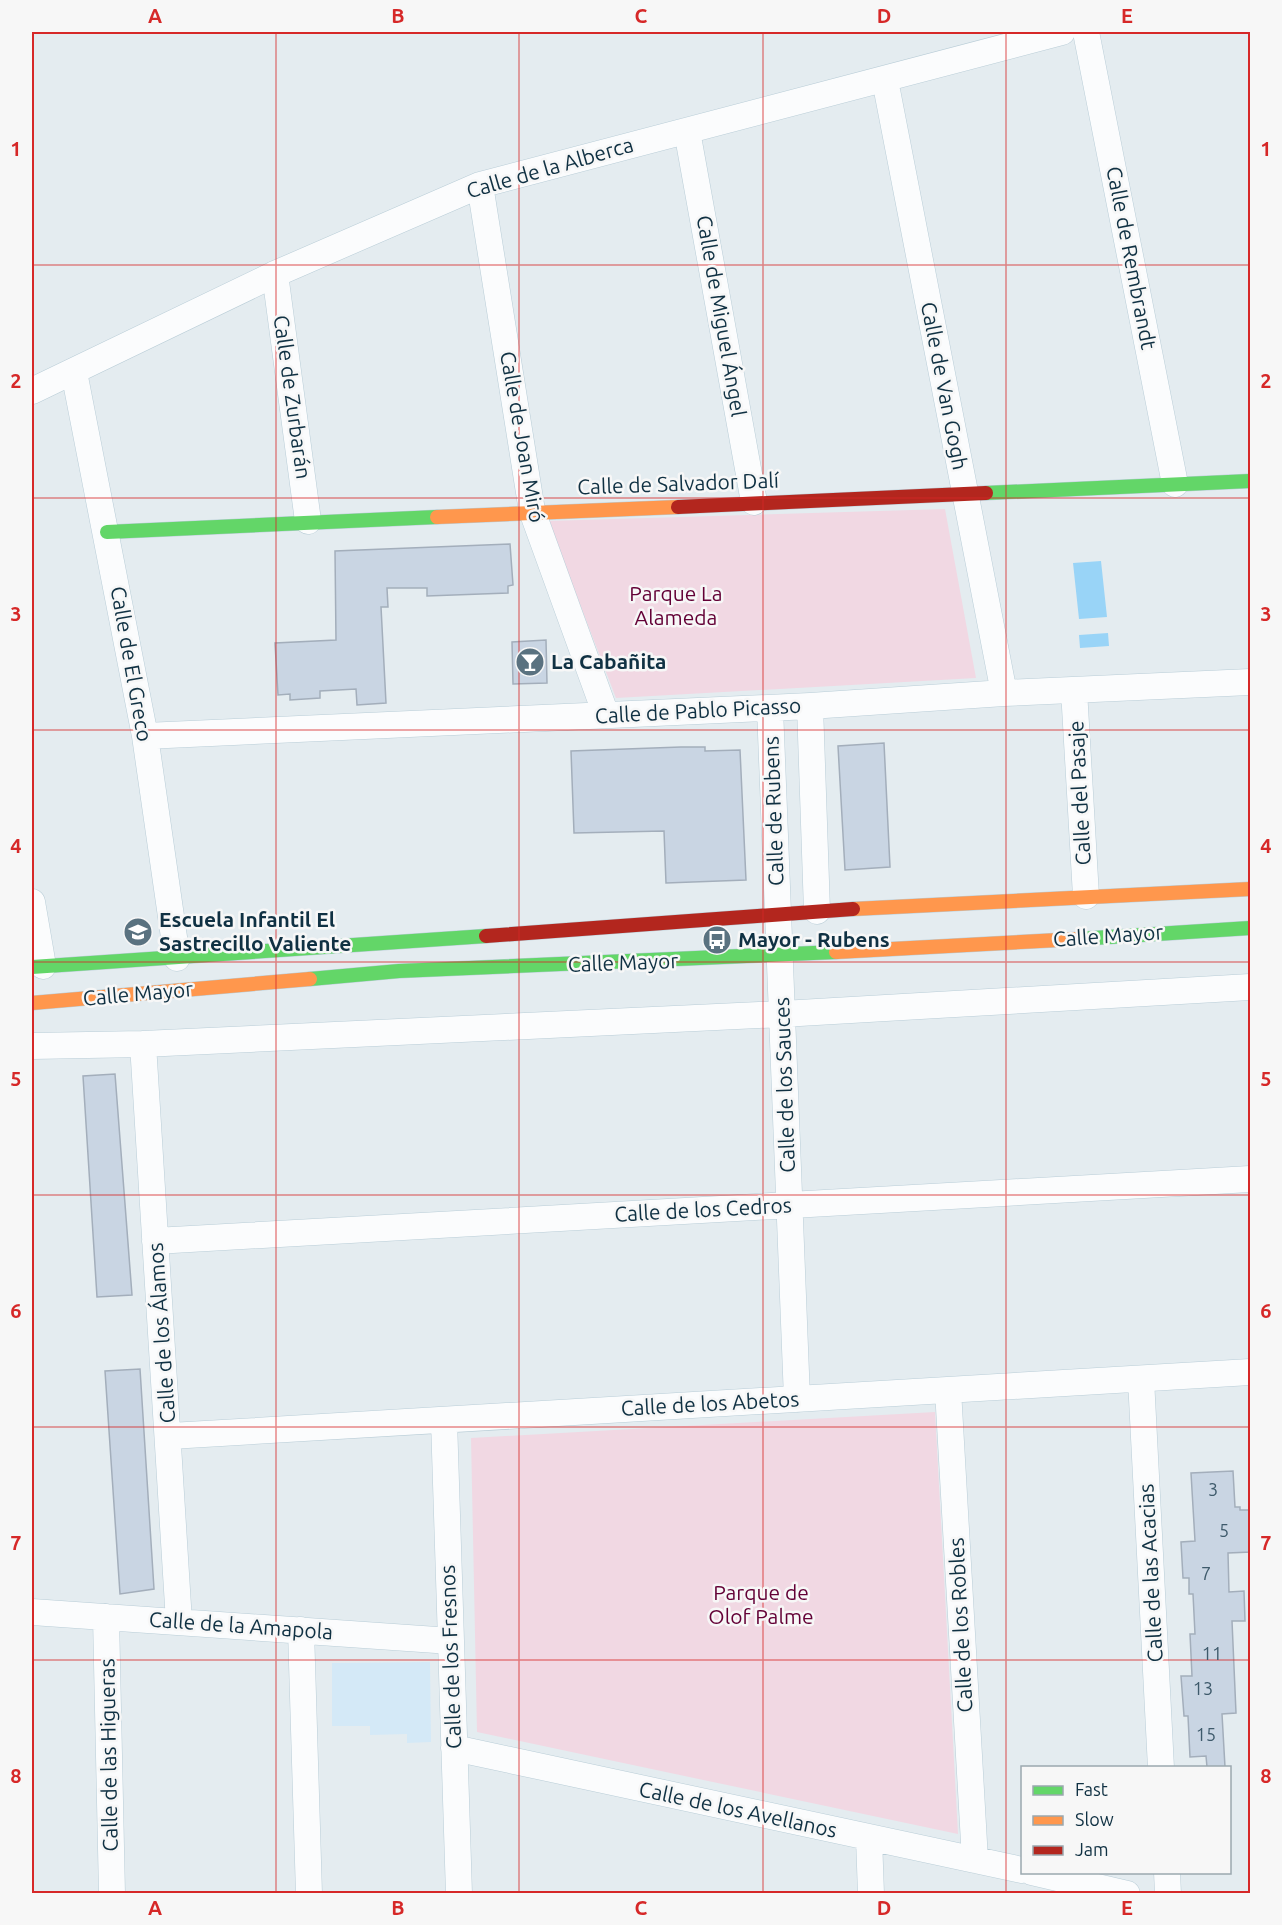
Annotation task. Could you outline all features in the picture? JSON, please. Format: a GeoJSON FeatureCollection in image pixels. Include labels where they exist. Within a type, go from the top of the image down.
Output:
{"type":"FeatureCollection","features":[{"type":"Feature","properties":{"kind":"street","name":"Calle de la Alberca"},"geometry":{"type":"LineString","coordinates":[[32,391],[275,274],[480,185],[1062,32]]}},
{"type":"Feature","properties":{"kind":"street","name":"Calle de Rembrandt"},"geometry":{"type":"LineString","coordinates":[[1086,32],[1175,484]]}},
{"type":"Feature","properties":{"kind":"street","name":"Calle de Van Gogh"},"geometry":{"type":"LineString","coordinates":[[885,80],[1004,693]]}},
{"type":"Feature","properties":{"kind":"street","name":"Calle de Miguel Ángel"},"geometry":{"type":"LineString","coordinates":[[687,131],[754,502]]}},
{"type":"Feature","properties":{"kind":"street","name":"Calle de Joan Miró"},"geometry":{"type":"LineString","coordinates":[[480,185],[532,511],[606,715]]}},
{"type":"Feature","properties":{"kind":"street","name":"Calle de Zurbarán"},"geometry":{"type":"LineString","coordinates":[[275,274],[308,521]]}},
{"type":"Feature","properties":{"kind":"street","name":"Calle de El Greco"},"geometry":{"type":"LineString","coordinates":[[74,372],[145,736],[177,958]]}},
{"type":"Feature","properties":{"kind":"street","name":"Calle de Salvador Dalí"},"geometry":{"type":"LineString","coordinates":[[107,532],[532,511],[1251,481]]}},
{"type":"Feature","properties":{"kind":"street","name":"Calle de Pablo Picasso"},"geometry":{"type":"LineString","coordinates":[[145,736],[770,708],[1004,693],[1251,682]]}},
{"type":"Feature","properties":{"kind":"street","name":"Calle del Pasaje"},"geometry":{"type":"LineString","coordinates":[[1074,690],[1086,896]]}},
{"type":"Feature","properties":{"kind":"street","name":"Calle de Rubens"},"geometry":{"type":"LineString","coordinates":[[810,706],[817,912]]}},
{"type":"Feature","properties":{"kind":"street","name":"Calle de Rubens"},"geometry":{"type":"LineString","coordinates":[[770,708],[778,914]]}},
{"type":"Feature","properties":{"kind":"street","name":"Calle Mayor"},"geometry":{"type":"LineString","coordinates":[[37,966],[177,958],[778,914],[1251,889]]}},
{"type":"Feature","properties":{"kind":"street"},"geometry":{"type":"LineString","coordinates":[[32,902],[37,966]]}},
{"type":"Feature","properties":{"kind":"street","name":"Calle de los Sauces"},"geometry":{"type":"LineString","coordinates":[[778,914],[797,1399]]}},
{"type":"Feature","properties":{"kind":"street","name":"Calle Mayor"},"geometry":{"type":"LineString","coordinates":[[32,1003],[399,971],[780,956],[1251,928]]}},
{"type":"Feature","properties":{"kind":"street"},"geometry":{"type":"LineString","coordinates":[[32,1046],[143,1044],[782,1014],[1251,987]]}},
{"type":"Feature","properties":{"kind":"street","name":"Calle de los Álamos"},"geometry":{"type":"LineString","coordinates":[[143,1044],[170,1436],[179,1622]]}},
{"type":"Feature","properties":{"kind":"street","name":"Calle de los Cedros"},"geometry":{"type":"LineString","coordinates":[[155,1241],[1251,1179]]}},
{"type":"Feature","properties":{"kind":"street","name":"Calle de los Abetos"},"geometry":{"type":"LineString","coordinates":[[170,1436],[1251,1372]]}},
{"type":"Feature","properties":{"kind":"street","name":"Calle de las Acacias"},"geometry":{"type":"LineString","coordinates":[[1141,1379],[1161,1766]]}},
{"type":"Feature","properties":{"kind":"street","name":"Calle de los Robles"},"geometry":{"type":"LineString","coordinates":[[948,1390],[975,1860]]}},
{"type":"Feature","properties":{"kind":"street","name":"Calle de los Fresnos"},"geometry":{"type":"LineString","coordinates":[[444,1420],[459,1893]]}},
{"type":"Feature","properties":{"kind":"street","name":"Calle de la Amapola"},"geometry":{"type":"LineString","coordinates":[[32,1612],[451,1641]]}},
{"type":"Feature","properties":{"kind":"street","name":"Calle de las Higueras"},"geometry":{"type":"LineString","coordinates":[[106,1617],[112,1893]]}},
{"type":"Feature","properties":{"kind":"street"},"geometry":{"type":"LineString","coordinates":[[301,1630],[309,1893]]}},
{"type":"Feature","properties":{"kind":"street","name":"Calle de los Avellanos"},"geometry":{"type":"LineString","coordinates":[[454,1749],[1021,1870]]}},
{"type":"Feature","properties":{"kind":"street"},"geometry":{"type":"LineString","coordinates":[[869,1838],[871,1893]]}},
{"type":"Feature","properties":{"kind":"street"},"geometry":{"type":"LineString","coordinates":[[1041,1874],[1126,1893]]}},
{"type":"Feature","properties":{"kind":"street"},"geometry":{"type":"LineString","coordinates":[[1167,1874],[1168,1893]]}},
{"type":"Feature","properties":{"kind":"shaded area"},"geometry":{"type":"Polygon","coordinates":[[[430,1662],[431,1742],[407,1743],[407,1734],[370,1735],[370,1726],[332,1726],[332,1663],[430,1662]]]}},
{"type":"Feature","properties":{"kind":"green space","name":"Parque La Alameda"},"geometry":{"type":"Polygon","coordinates":[[[945,509],[976,678],[616,698],[548,521],[945,509]]]}},
{"type":"Feature","properties":{"kind":"green space","name":"Parque de Olof Palme"},"geometry":{"type":"Polygon","coordinates":[[[935,1412],[958,1834],[477,1732],[471,1438],[935,1412]]]}},
{"type":"Feature","properties":{"kind":"water"},"geometry":{"type":"Polygon","coordinates":[[[1101,561],[1107,617],[1079,619],[1073,563],[1101,561]]]}},
{"type":"Feature","properties":{"kind":"water"},"geometry":{"type":"Polygon","coordinates":[[[1108,633],[1109,646],[1080,648],[1079,635],[1108,633]]]}},
{"type":"Feature","properties":{"kind":"building"},"geometry":{"type":"Polygon","coordinates":[[[510,544],[513,585],[508,586],[508,593],[427,596],[427,588],[387,588],[388,607],[381,607],[386,703],[357,705],[356,689],[320,691],[320,698],[290,700],[290,694],[278,695],[275,643],[336,640],[335,551],[510,544]]]}},
{"type":"Feature","properties":{"kind":"building","name":"La Cabañita"},"geometry":{"type":"Polygon","coordinates":[[[546,640],[547,683],[513,684],[512,642],[546,640]]]}},
{"type":"Feature","properties":{"kind":"building"},"geometry":{"type":"Polygon","coordinates":[[[884,743],[890,867],[845,870],[838,746],[884,743]]]}},
{"type":"Feature","properties":{"kind":"building"},"geometry":{"type":"Polygon","coordinates":[[[705,747],[705,751],[740,750],[746,880],[666,883],[664,831],[574,833],[571,751],[705,747]]]}},
{"type":"Feature","properties":{"kind":"building"},"geometry":{"type":"Polygon","coordinates":[[[115,1074],[132,1295],[97,1297],[83,1076],[115,1074]]]}},
{"type":"Feature","properties":{"kind":"building"},"geometry":{"type":"Polygon","coordinates":[[[140,1369],[154,1589],[120,1594],[105,1371],[140,1369]]]}},
{"type":"Feature","properties":{"kind":"building"},"geometry":{"type":"Polygon","coordinates":[[[1233,1471],[1235,1507],[1240,1507],[1240,1510],[1251,1510],[1251,1552],[1228,1553],[1229,1592],[1244,1591],[1245,1621],[1232,1621],[1236,1713],[1222,1714],[1225,1766],[1207,1766],[1206,1756],[1190,1757],[1188,1716],[1184,1716],[1181,1676],[1192,1676],[1190,1634],[1195,1634],[1193,1594],[1189,1594],[1189,1578],[1183,1578],[1181,1542],[1195,1541],[1191,1473],[1233,1471]]]}},
{"type":"Feature","properties":{"kind":"traffic: fast"},"geometry":{"type":"LineString","coordinates":[[986,493],[1250,481]]}},
{"type":"Feature","properties":{"kind":"traffic: fast"},"geometry":{"type":"LineString","coordinates":[[107,532],[437,517]]}},
{"type":"Feature","properties":{"kind":"traffic: fast"},"geometry":{"type":"LineString","coordinates":[[1078,939],[1250,928]]}},
{"type":"Feature","properties":{"kind":"traffic: fast"},"geometry":{"type":"LineString","coordinates":[[32,967],[486,936]]}},
{"type":"Feature","properties":{"kind":"traffic: fast"},"geometry":{"type":"LineString","coordinates":[[310,979],[399,971],[836,952]]}},
{"type":"Feature","properties":{"kind":"traffic: slow"},"geometry":{"type":"LineString","coordinates":[[437,517],[678,507]]}},
{"type":"Feature","properties":{"kind":"traffic: slow"},"geometry":{"type":"LineString","coordinates":[[853,909],[1250,889]]}},
{"type":"Feature","properties":{"kind":"traffic: slow"},"geometry":{"type":"LineString","coordinates":[[836,952],[1078,939]]}},
{"type":"Feature","properties":{"kind":"traffic: slow"},"geometry":{"type":"LineString","coordinates":[[32,1003],[310,979]]}},
{"type":"Feature","properties":{"kind":"traffic: jam"},"geometry":{"type":"LineString","coordinates":[[678,507],[986,493]]}},
{"type":"Feature","properties":{"kind":"traffic: jam"},"geometry":{"type":"LineString","coordinates":[[486,936],[853,909]]}},
{"type":"Feature","properties":{"kind":"place","name":"La Cabañita"},"geometry":{"type":"Point","coordinates":[530,662]}},
{"type":"Feature","properties":{"kind":"place","name":"Escuela Infantil El Sastrecillo Valiente"},"geometry":{"type":"Point","coordinates":[138,932]}},
{"type":"Feature","properties":{"kind":"place","name":"Mayor - Rubens"},"geometry":{"type":"Point","coordinates":[717,940]}}]}
